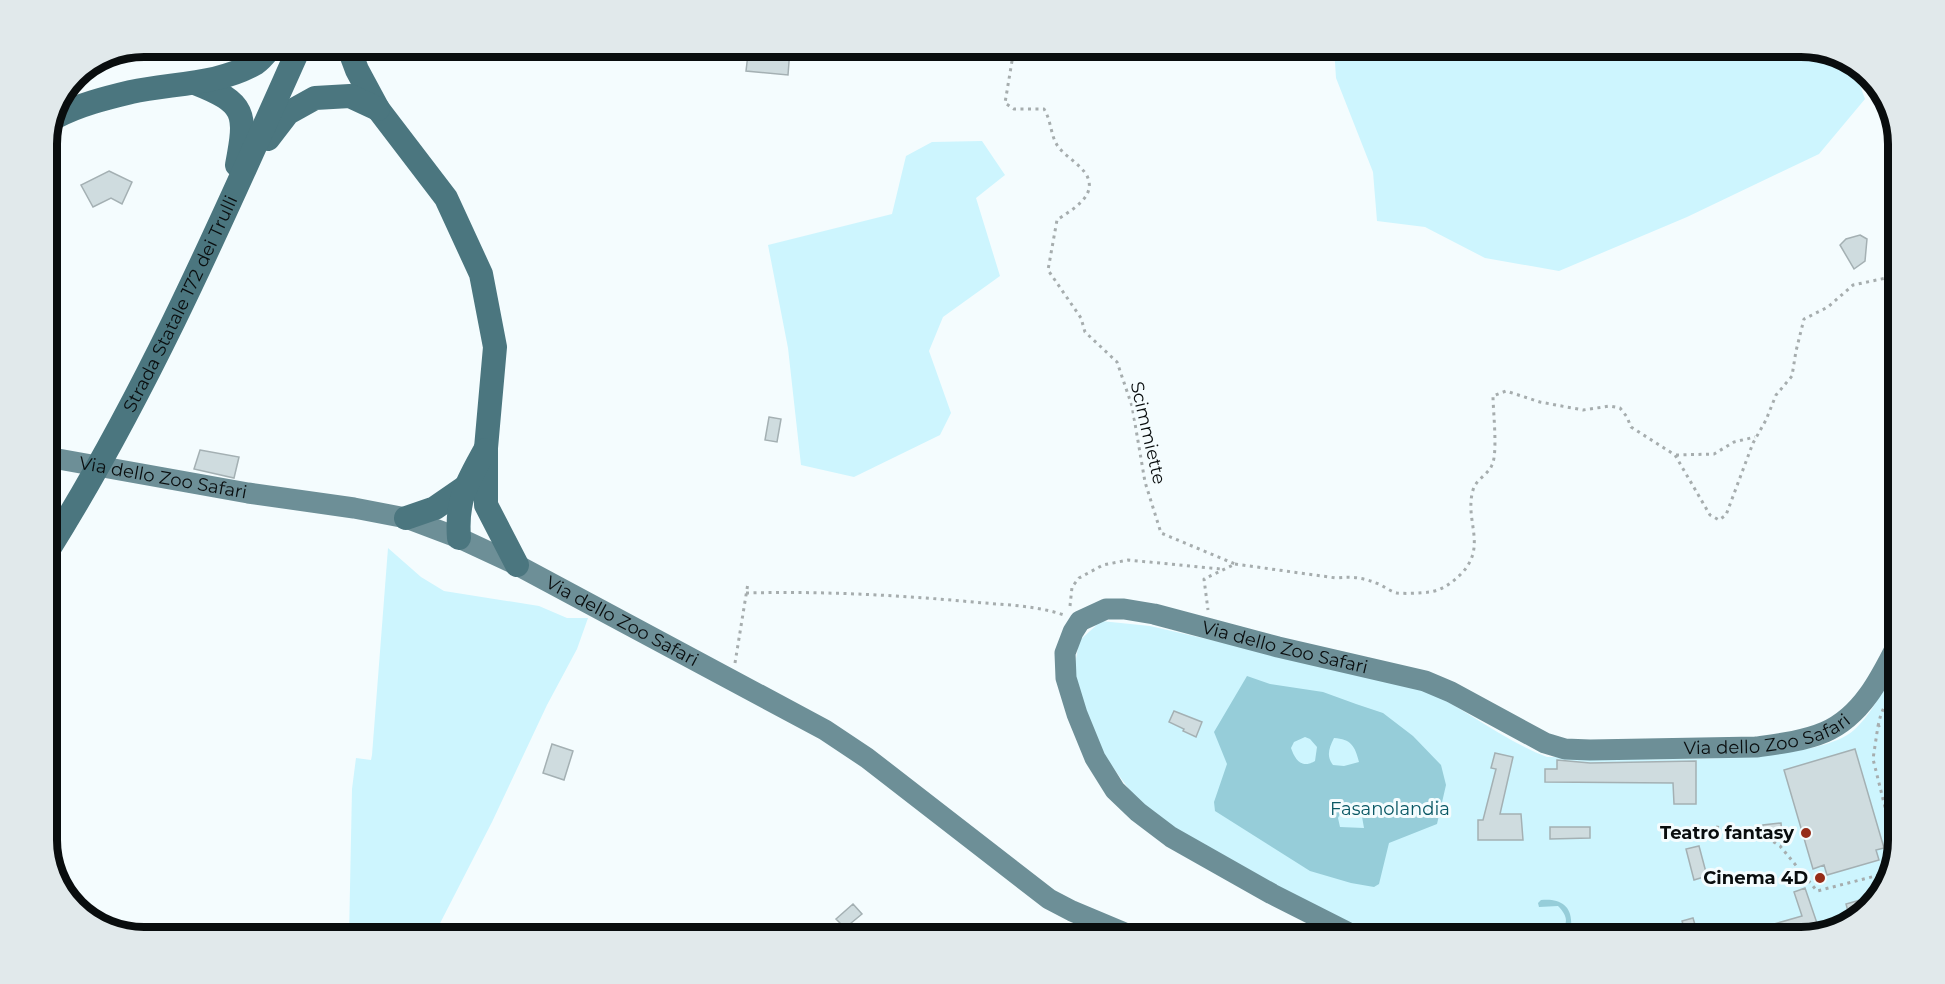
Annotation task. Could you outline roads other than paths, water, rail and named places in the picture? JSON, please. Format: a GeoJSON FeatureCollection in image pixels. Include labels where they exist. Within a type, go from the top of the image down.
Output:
{"type":"FeatureCollection","features":[{"type":"Feature","properties":{"kind":"main road"},"geometry":{"type":"LineString","coordinates":[[63,113],[131,92],[195,83],[230,75],[258,62],[262,57]]}},
{"type":"Feature","properties":{"kind":"main road","name":"Strada Statale 172 dei Trulli"},"geometry":{"type":"LineString","coordinates":[[57,536],[128,413],[230,204],[295,57]]}},
{"type":"Feature","properties":{"kind":"main road"},"geometry":{"type":"LineString","coordinates":[[352,57],[378,109],[447,198],[480,274],[495,347],[486,448],[486,505],[517,565]]}},
{"type":"Feature","properties":{"kind":"main road"},"geometry":{"type":"LineString","coordinates":[[195,83],[221,93],[234,103],[241,114],[243,128],[230,204]]}},
{"type":"Feature","properties":{"kind":"main road"},"geometry":{"type":"LineString","coordinates":[[248,164],[288,113],[315,98],[350,96],[378,109]]}},
{"type":"Feature","properties":{"kind":"main road"},"geometry":{"type":"LineString","coordinates":[[459,538],[458,516],[464,488],[486,448]]}},
{"type":"Feature","properties":{"kind":"main road"},"geometry":{"type":"LineString","coordinates":[[406,518],[435,508],[464,488]]}},
{"type":"Feature","properties":{"kind":"main road"},"geometry":{"type":"LineString","coordinates":[[459,538],[476,524],[486,505]]}},
{"type":"Feature","properties":{"kind":"street","name":"Via dello Zoo Safari"},"geometry":{"type":"LineString","coordinates":[[57,459],[406,518],[459,538],[517,565],[825,729],[867,758],[1049,899],[1109,927]]}},
{"type":"Feature","properties":{"kind":"street","name":"Via dello Zoo Safari"},"geometry":{"type":"LineString","coordinates":[[1336,927],[1171,837],[1138,813],[1115,790],[1095,758],[1077,714],[1066,678],[1065,653],[1073,633],[1074,619],[1106,609],[1124,609],[1425,681],[1451,692],[1545,743],[1564,749],[1756,747],[1825,732],[1857,710],[1872,690],[1888,661]]}},
{"type":"Feature","properties":{"kind":"place","name":"Teatro fantasy"},"geometry":{"type":"Point","coordinates":[1806,833]}},
{"type":"Feature","properties":{"kind":"place","name":"Cinema 4D"},"geometry":{"type":"Point","coordinates":[1820,878]}},
{"type":"Feature","properties":{"kind":"park label","name":"Fasanolandia"},"geometry":{"type":"Point","coordinates":[1390,809]}}]}
